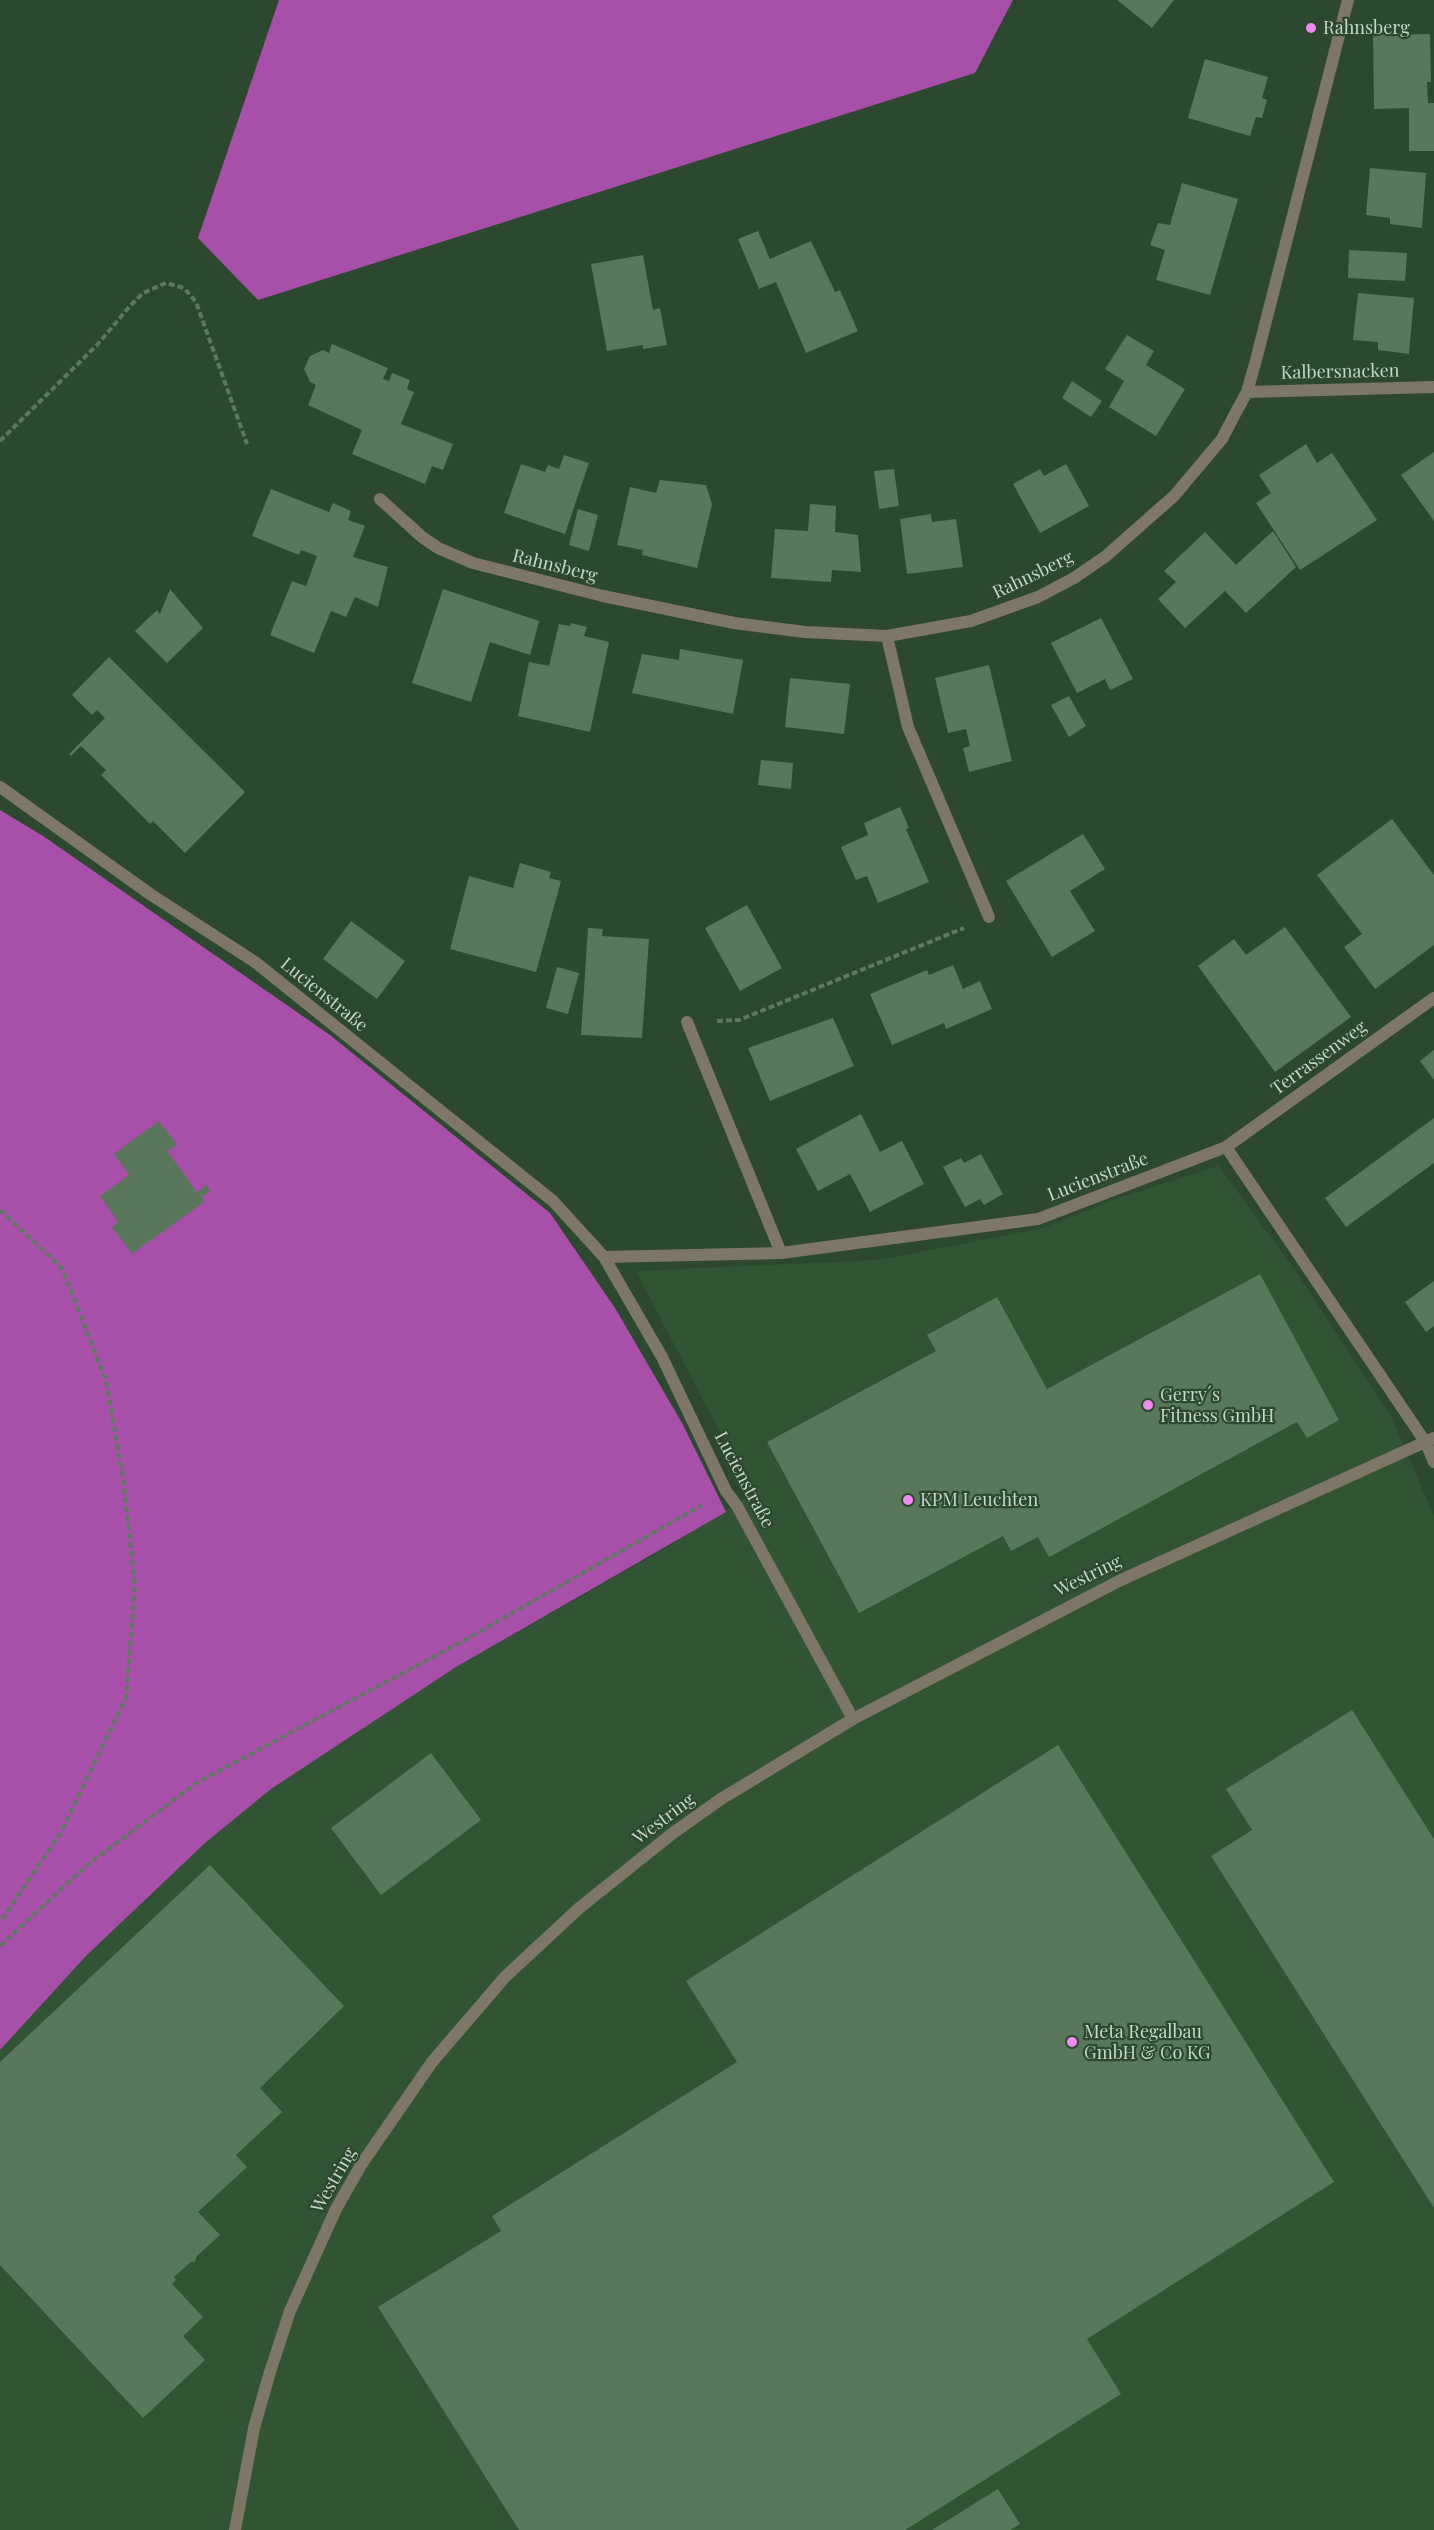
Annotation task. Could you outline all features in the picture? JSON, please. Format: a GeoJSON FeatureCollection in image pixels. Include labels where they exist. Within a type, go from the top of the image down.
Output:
{"type":"FeatureCollection","features":[{"type":"Feature","properties":{"kind":"street","name":"Rahnsberg"},"geometry":{"type":"LineString","coordinates":[[380,500],[438,548],[473,563],[543,582],[734,623],[805,632],[887,636],[971,621],[1038,597],[1074,578],[1106,556],[1174,496],[1222,439],[1247,392],[1348,0]]}},
{"type":"Feature","properties":{"kind":"street","name":"Kalbersnacken"},"geometry":{"type":"LineString","coordinates":[[1247,392],[1434,387]]}},
{"type":"Feature","properties":{"kind":"street"},"geometry":{"type":"LineString","coordinates":[[887,636],[908,727],[990,917]]}},
{"type":"Feature","properties":{"kind":"street","name":"Lucienstraße"},"geometry":{"type":"LineString","coordinates":[[0,787],[150,894],[255,962],[553,1201],[604,1257],[662,1357],[726,1491],[737,1506],[853,1719]]}},
{"type":"Feature","properties":{"kind":"street","name":"Terrassenweg"},"geometry":{"type":"LineString","coordinates":[[1226,1147],[1434,998]]}},
{"type":"Feature","properties":{"kind":"street"},"geometry":{"type":"LineString","coordinates":[[687,1022],[781,1253]]}},
{"type":"Feature","properties":{"kind":"street"},"geometry":{"type":"LineString","coordinates":[[1226,1147],[1430,1441],[1434,1462]]}},
{"type":"Feature","properties":{"kind":"street","name":"Lucienstraße"},"geometry":{"type":"LineString","coordinates":[[604,1257],[781,1253],[1038,1219],[1226,1147]]}},
{"type":"Feature","properties":{"kind":"street","name":"Westring"},"geometry":{"type":"LineString","coordinates":[[235,2530],[254,2428],[290,2311],[336,2209],[361,2165],[432,2062],[505,1977],[578,1909],[673,1833],[711,1806],[853,1719],[1121,1580],[1430,1441]]}},
{"type":"Feature","properties":{"kind":"path"},"geometry":{"type":"LineString","coordinates":[[0,441],[97,345],[143,293],[166,283],[184,288],[196,302],[247,444]]}},
{"type":"Feature","properties":{"kind":"path"},"geometry":{"type":"LineString","coordinates":[[708,1021],[739,1020],[990,917]]}},
{"type":"Feature","properties":{"kind":"path"},"geometry":{"type":"LineString","coordinates":[[0,1210],[62,1268],[106,1381],[123,1478],[135,1585],[126,1698],[60,1833],[0,1922]]}},
{"type":"Feature","properties":{"kind":"path"},"geometry":{"type":"LineString","coordinates":[[0,1946],[86,1866],[198,1782],[463,1641],[726,1491]]}},
{"type":"Feature","properties":{"kind":"shaded area"},"geometry":{"type":"Polygon","coordinates":[[[279,0],[1013,0],[975,73],[258,300],[198,238],[279,0]]]}},
{"type":"Feature","properties":{"kind":"shaded area"},"geometry":{"type":"Polygon","coordinates":[[[0,810],[43,836],[330,1035],[550,1213],[615,1308],[682,1423],[726,1512],[456,1667],[271,1789],[205,1843],[86,1956],[0,2050],[0,810]]]}},
{"type":"Feature","properties":{"kind":"shaded area"},"geometry":{"type":"Polygon","coordinates":[[[1219,1166],[1297,1273],[1391,1417],[1434,1516],[1434,2530],[0,2530],[0,2050],[86,1956],[205,1843],[271,1789],[456,1667],[668,1547],[752,1494],[636,1271],[879,1260],[1043,1228],[1124,1196],[1219,1166]]]}},
{"type":"Feature","properties":{"kind":"building"},"geometry":{"type":"Polygon","coordinates":[[[1117,0],[1174,0],[1152,28],[1117,0]]]}},
{"type":"Feature","properties":{"kind":"building"},"geometry":{"type":"Polygon","coordinates":[[[1430,34],[1431,82],[1427,82],[1428,103],[1434,103],[1434,151],[1409,151],[1409,108],[1374,109],[1373,35],[1430,34]]]}},
{"type":"Feature","properties":{"kind":"building"},"geometry":{"type":"Polygon","coordinates":[[[1205,59],[1268,77],[1262,98],[1267,100],[1262,118],[1256,117],[1250,136],[1188,118],[1205,59]]]}},
{"type":"Feature","properties":{"kind":"building"},"geometry":{"type":"Polygon","coordinates":[[[1370,168],[1426,173],[1422,228],[1390,224],[1390,218],[1366,215],[1370,168]]]}},
{"type":"Feature","properties":{"kind":"building"},"geometry":{"type":"Polygon","coordinates":[[[1182,183],[1238,199],[1210,295],[1156,280],[1165,250],[1150,245],[1158,223],[1170,225],[1182,183]]]}},
{"type":"Feature","properties":{"kind":"building"},"geometry":{"type":"Polygon","coordinates":[[[758,231],[770,259],[811,241],[835,292],[840,290],[858,331],[806,353],[776,282],[759,289],[738,239],[758,231]]]}},
{"type":"Feature","properties":{"kind":"building"},"geometry":{"type":"Polygon","coordinates":[[[1349,250],[1407,253],[1405,281],[1348,278],[1349,250]]]}},
{"type":"Feature","properties":{"kind":"building"},"geometry":{"type":"Polygon","coordinates":[[[643,255],[653,310],[660,308],[667,345],[643,349],[643,345],[607,351],[591,264],[643,255]]]}},
{"type":"Feature","properties":{"kind":"building"},"geometry":{"type":"Polygon","coordinates":[[[1358,293],[1414,298],[1409,354],[1378,350],[1378,342],[1353,340],[1358,293]]]}},
{"type":"Feature","properties":{"kind":"building"},"geometry":{"type":"Polygon","coordinates":[[[1127,335],[1154,351],[1146,365],[1185,389],[1156,436],[1109,407],[1124,381],[1105,369],[1127,335]]]}},
{"type":"Feature","properties":{"kind":"building"},"geometry":{"type":"Polygon","coordinates":[[[332,344],[388,368],[383,379],[389,381],[392,373],[410,380],[407,389],[414,392],[401,424],[453,444],[443,470],[432,466],[425,484],[352,454],[362,430],[308,405],[316,385],[310,382],[304,369],[310,356],[323,350],[329,353],[332,344]]]}},
{"type":"Feature","properties":{"kind":"building"},"geometry":{"type":"Polygon","coordinates":[[[1072,381],[1102,401],[1091,417],[1062,398],[1072,381]]]}},
{"type":"Feature","properties":{"kind":"building"},"geometry":{"type":"Polygon","coordinates":[[[1306,444],[1317,463],[1332,453],[1377,520],[1300,570],[1256,503],[1271,493],[1259,475],[1306,444]]]}},
{"type":"Feature","properties":{"kind":"building"},"geometry":{"type":"Polygon","coordinates":[[[1434,452],[1434,521],[1401,475],[1434,452]]]}},
{"type":"Feature","properties":{"kind":"building"},"geometry":{"type":"Polygon","coordinates":[[[564,455],[589,463],[565,534],[504,513],[521,464],[545,472],[548,465],[559,469],[564,455]]]}},
{"type":"Feature","properties":{"kind":"building"},"geometry":{"type":"Polygon","coordinates":[[[1066,464],[1089,506],[1040,533],[1013,484],[1040,469],[1044,476],[1066,464]]]}},
{"type":"Feature","properties":{"kind":"building"},"geometry":{"type":"Polygon","coordinates":[[[894,469],[899,506],[879,509],[874,471],[894,469]]]}},
{"type":"Feature","properties":{"kind":"building"},"geometry":{"type":"Polygon","coordinates":[[[660,480],[706,485],[712,504],[697,568],[642,555],[643,550],[617,545],[630,487],[656,493],[660,480]]]}},
{"type":"Feature","properties":{"kind":"building"},"geometry":{"type":"Polygon","coordinates":[[[271,489],[329,512],[333,503],[351,511],[348,520],[365,526],[353,557],[388,567],[378,607],[355,597],[346,617],[331,611],[314,653],[270,635],[292,581],[306,586],[317,556],[301,550],[299,555],[252,536],[271,489]]]}},
{"type":"Feature","properties":{"kind":"building"},"geometry":{"type":"Polygon","coordinates":[[[810,504],[836,506],[835,532],[858,535],[861,572],[832,570],[831,582],[771,578],[775,529],[808,531],[810,504]]]}},
{"type":"Feature","properties":{"kind":"building"},"geometry":{"type":"Polygon","coordinates":[[[578,509],[598,515],[589,551],[569,545],[578,509]]]}},
{"type":"Feature","properties":{"kind":"building"},"geometry":{"type":"Polygon","coordinates":[[[931,514],[932,522],[956,519],[963,567],[907,574],[900,519],[931,514]]]}},
{"type":"Feature","properties":{"kind":"building"},"geometry":{"type":"Polygon","coordinates":[[[1273,531],[1296,567],[1246,613],[1225,591],[1185,628],[1158,599],[1176,582],[1164,571],[1205,532],[1236,565],[1273,531]]]}},
{"type":"Feature","properties":{"kind":"building"},"geometry":{"type":"Polygon","coordinates":[[[170,589],[203,628],[167,663],[135,631],[157,610],[160,614],[170,589]]]}},
{"type":"Feature","properties":{"kind":"building"},"geometry":{"type":"Polygon","coordinates":[[[443,589],[539,621],[530,655],[490,642],[471,702],[412,683],[443,589]]]}},
{"type":"Feature","properties":{"kind":"building"},"geometry":{"type":"Polygon","coordinates":[[[1101,618],[1133,679],[1110,690],[1105,679],[1077,693],[1051,643],[1101,618]]]}},
{"type":"Feature","properties":{"kind":"building"},"geometry":{"type":"Polygon","coordinates":[[[571,623],[587,627],[584,636],[609,642],[590,732],[518,716],[529,662],[549,666],[559,624],[570,626],[571,623]]]}},
{"type":"Feature","properties":{"kind":"building"},"geometry":{"type":"Polygon","coordinates":[[[680,649],[743,660],[733,714],[632,693],[642,654],[679,660],[680,649]]]}},
{"type":"Feature","properties":{"kind":"building"},"geometry":{"type":"Polygon","coordinates":[[[109,657],[245,792],[185,853],[153,821],[150,824],[101,775],[106,770],[81,746],[71,756],[69,754],[105,718],[97,710],[92,715],[72,695],[109,657]]]}},
{"type":"Feature","properties":{"kind":"building"},"geometry":{"type":"Polygon","coordinates":[[[989,665],[1012,761],[969,772],[963,748],[970,746],[966,729],[948,733],[935,678],[989,665]]]}},
{"type":"Feature","properties":{"kind":"building"},"geometry":{"type":"Polygon","coordinates":[[[790,678],[850,684],[844,734],[785,727],[790,678]]]}},
{"type":"Feature","properties":{"kind":"building"},"geometry":{"type":"Polygon","coordinates":[[[1069,696],[1086,726],[1069,737],[1051,705],[1069,696]]]}},
{"type":"Feature","properties":{"kind":"building"},"geometry":{"type":"Polygon","coordinates":[[[761,760],[793,763],[791,789],[758,785],[761,760]]]}},
{"type":"Feature","properties":{"kind":"building"},"geometry":{"type":"Polygon","coordinates":[[[900,807],[909,828],[906,829],[929,882],[878,903],[867,876],[856,880],[841,847],[868,835],[864,823],[900,807]]]}},
{"type":"Feature","properties":{"kind":"building"},"geometry":{"type":"Polygon","coordinates":[[[1392,819],[1434,875],[1434,945],[1375,989],[1344,947],[1362,934],[1317,875],[1392,819]]]}},
{"type":"Feature","properties":{"kind":"building"},"geometry":{"type":"Polygon","coordinates":[[[1083,834],[1105,869],[1070,891],[1095,931],[1052,957],[1006,881],[1083,834]]]}},
{"type":"Feature","properties":{"kind":"building"},"geometry":{"type":"Polygon","coordinates":[[[520,863],[551,872],[549,878],[561,881],[536,972],[450,949],[469,876],[513,888],[520,863]]]}},
{"type":"Feature","properties":{"kind":"building"},"geometry":{"type":"Polygon","coordinates":[[[747,905],[782,968],[740,991],[705,928],[747,905]]]}},
{"type":"Feature","properties":{"kind":"building"},"geometry":{"type":"Polygon","coordinates":[[[351,921],[405,961],[377,999],[323,959],[351,921]]]}},
{"type":"Feature","properties":{"kind":"building"},"geometry":{"type":"Polygon","coordinates":[[[1285,927],[1351,1017],[1275,1072],[1198,966],[1234,939],[1246,955],[1285,927]]]}},
{"type":"Feature","properties":{"kind":"building"},"geometry":{"type":"Polygon","coordinates":[[[588,928],[603,929],[602,936],[649,939],[642,1038],[581,1035],[588,928]]]}},
{"type":"Feature","properties":{"kind":"building"},"geometry":{"type":"Polygon","coordinates":[[[953,965],[963,989],[980,981],[992,1009],[946,1029],[944,1023],[892,1045],[870,994],[927,970],[929,975],[953,965]]]}},
{"type":"Feature","properties":{"kind":"building"},"geometry":{"type":"Polygon","coordinates":[[[557,967],[579,973],[568,1014],[546,1008],[557,967]]]}},
{"type":"Feature","properties":{"kind":"building"},"geometry":{"type":"Polygon","coordinates":[[[833,1018],[854,1066],[770,1101],[748,1048],[833,1018]]]}},
{"type":"Feature","properties":{"kind":"building"},"geometry":{"type":"Polygon","coordinates":[[[1434,1050],[1434,1080],[1420,1061],[1434,1050]]]}},
{"type":"Feature","properties":{"kind":"building"},"geometry":{"type":"Polygon","coordinates":[[[861,1114],[880,1152],[902,1141],[924,1184],[870,1212],[850,1174],[818,1191],[796,1149],[861,1114]]]}},
{"type":"Feature","properties":{"kind":"building"},"geometry":{"type":"Polygon","coordinates":[[[1434,1118],[1434,1163],[1346,1227],[1325,1198],[1434,1118]]]}},
{"type":"Feature","properties":{"kind":"building"},"geometry":{"type":"Polygon","coordinates":[[[159,1121],[177,1145],[167,1151],[197,1192],[207,1185],[210,1191],[202,1197],[204,1202],[132,1254],[112,1227],[118,1222],[100,1196],[129,1175],[114,1154],[159,1121]]]}},
{"type":"Feature","properties":{"kind":"building"},"geometry":{"type":"Polygon","coordinates":[[[981,1154],[1003,1194],[984,1205],[980,1199],[965,1207],[943,1167],[961,1158],[964,1163],[981,1154]]]}},
{"type":"Feature","properties":{"kind":"building"},"geometry":{"type":"Polygon","coordinates":[[[1260,1274],[1339,1420],[1307,1438],[1297,1422],[1049,1557],[1038,1537],[1011,1551],[1003,1536],[859,1613],[767,1442],[936,1351],[927,1335],[997,1297],[1047,1389],[1260,1274]]]}},
{"type":"Feature","properties":{"kind":"building"},"geometry":{"type":"Polygon","coordinates":[[[1434,1281],[1434,1326],[1426,1332],[1405,1302],[1434,1281]]]}},
{"type":"Feature","properties":{"kind":"building"},"geometry":{"type":"Polygon","coordinates":[[[1352,1710],[1434,1839],[1434,2208],[1211,1856],[1252,1830],[1226,1789],[1352,1710]]]}},
{"type":"Feature","properties":{"kind":"building"},"geometry":{"type":"Polygon","coordinates":[[[1058,1745],[1334,2182],[1087,2339],[1121,2394],[905,2530],[519,2530],[378,2307],[501,2231],[492,2216],[737,2062],[686,1981],[1058,1745]]]}},
{"type":"Feature","properties":{"kind":"building"},"geometry":{"type":"Polygon","coordinates":[[[431,1753],[481,1820],[381,1895],[331,1828],[431,1753]]]}},
{"type":"Feature","properties":{"kind":"building"},"geometry":{"type":"Polygon","coordinates":[[[210,1865],[344,2006],[260,2088],[282,2112],[236,2155],[247,2167],[198,2212],[220,2235],[197,2256],[194,2263],[192,2261],[174,2277],[176,2280],[172,2284],[203,2317],[183,2336],[205,2360],[143,2418],[0,2265],[0,2062],[210,1865]]]}},
{"type":"Feature","properties":{"kind":"building"},"geometry":{"type":"Polygon","coordinates":[[[998,2489],[1020,2524],[1010,2530],[932,2530],[998,2489]]]}},
{"type":"Feature","properties":{"kind":"place","name":"Rahnsberg"},"geometry":{"type":"Point","coordinates":[1311,28]}},
{"type":"Feature","properties":{"kind":"place","name":"Gerry´s Fitness GmbH"},"geometry":{"type":"Point","coordinates":[1148,1405]}},
{"type":"Feature","properties":{"kind":"place","name":"KPM Leuchten"},"geometry":{"type":"Point","coordinates":[908,1500]}},
{"type":"Feature","properties":{"kind":"place","name":"Meta Regalbau GmbH & Co KG"},"geometry":{"type":"Point","coordinates":[1072,2042]}}]}
